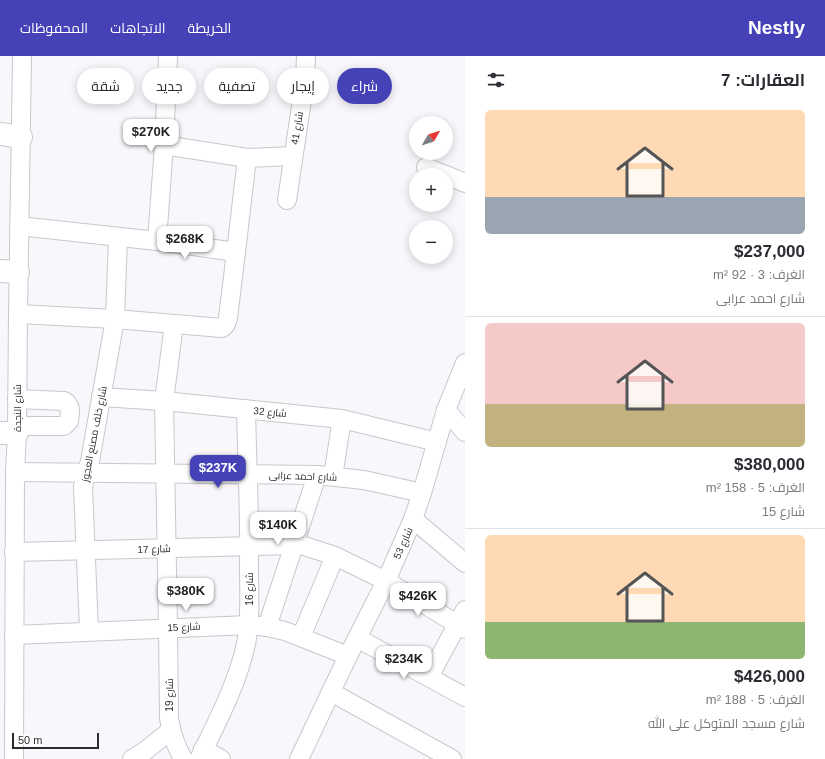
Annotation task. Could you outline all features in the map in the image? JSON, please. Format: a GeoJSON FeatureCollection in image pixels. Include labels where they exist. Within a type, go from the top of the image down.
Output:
{"type":"FeatureCollection","features":[{"type":"Feature","properties":{"kind":"street","name":"شارع النجدة"},"geometry":{"type":"LineString","coordinates":[[14,759],[15,472],[12,431],[17,399],[18,314],[9,272],[19,226],[11,135],[22,56]]}},
{"type":"Feature","properties":{"kind":"street"},"geometry":{"type":"LineString","coordinates":[[157,241],[164,145],[168,56]]}},
{"type":"Feature","properties":{"kind":"street","name":"شارع 41"},"geometry":{"type":"LineString","coordinates":[[287,200],[305,80],[306,56]]}},
{"type":"Feature","properties":{"kind":"street"},"geometry":{"type":"LineString","coordinates":[[164,145],[248,158],[293,156]]}},
{"type":"Feature","properties":{"kind":"street"},"geometry":{"type":"LineString","coordinates":[[18,314],[115,319],[222,328],[225,326],[228,318],[248,158]]}},
{"type":"Feature","properties":{"kind":"street"},"geometry":{"type":"LineString","coordinates":[[453,178],[465,183]]}},
{"type":"Feature","properties":{"kind":"street"},"geometry":{"type":"LineString","coordinates":[[19,226],[118,238],[157,241],[236,252]]}},
{"type":"Feature","properties":{"kind":"street","name":"شارع خلف مصنع العجوز"},"geometry":{"type":"LineString","coordinates":[[88,632],[84,487],[115,319],[118,238]]}},
{"type":"Feature","properties":{"kind":"street","name":"شارع 19"},"geometry":{"type":"LineString","coordinates":[[174,324],[164,401],[169,718],[174,742],[183,759]]}},
{"type":"Feature","properties":{"kind":"street","name":"شارع 53"},"geometry":{"type":"LineString","coordinates":[[302,758],[348,656],[386,581],[413,519],[446,410],[465,363]]}},
{"type":"Feature","properties":{"kind":"street","name":"شارع 32"},"geometry":{"type":"LineString","coordinates":[[101,397],[164,401],[342,419],[437,442]]}},
{"type":"Feature","properties":{"kind":"street"},"geometry":{"type":"LineString","coordinates":[[12,431],[64,426],[69,421],[70,407],[64,401],[17,399]]}},
{"type":"Feature","properties":{"kind":"street","name":"شارع 16"},"geometry":{"type":"LineString","coordinates":[[201,754],[236,681],[249,625],[246,410]]}},
{"type":"Feature","properties":{"kind":"street"},"geometry":{"type":"LineString","coordinates":[[446,410],[465,432]]}},
{"type":"Feature","properties":{"kind":"street"},"geometry":{"type":"LineString","coordinates":[[267,627],[295,544],[325,476],[342,419]]}},
{"type":"Feature","properties":{"kind":"street","name":"شارع احمد عرابى"},"geometry":{"type":"LineString","coordinates":[[15,472],[325,476],[364,480],[422,493]]}},
{"type":"Feature","properties":{"kind":"street"},"geometry":{"type":"LineString","coordinates":[[413,519],[465,563]]}},
{"type":"Feature","properties":{"kind":"street","name":"شارع 17"},"geometry":{"type":"LineString","coordinates":[[14,552],[295,544],[335,556],[462,621]]}},
{"type":"Feature","properties":{"kind":"street"},"geometry":{"type":"LineString","coordinates":[[301,637],[335,556]]}},
{"type":"Feature","properties":{"kind":"street"},"geometry":{"type":"LineString","coordinates":[[429,677],[462,621]]}},
{"type":"Feature","properties":{"kind":"street","name":"شارع 15"},"geometry":{"type":"LineString","coordinates":[[14,635],[249,625],[285,631],[348,656]]}},
{"type":"Feature","properties":{"kind":"street"},"geometry":{"type":"LineString","coordinates":[[358,638],[465,697]]}},
{"type":"Feature","properties":{"kind":"street"},"geometry":{"type":"LineString","coordinates":[[331,692],[452,759]]}},
{"type":"Feature","properties":{"kind":"street"},"geometry":{"type":"LineString","coordinates":[[142,756],[171,730]]}},
{"type":"Feature","properties":{"kind":"street"},"geometry":{"type":"LineString","coordinates":[[201,754],[221,759]]}}]}
